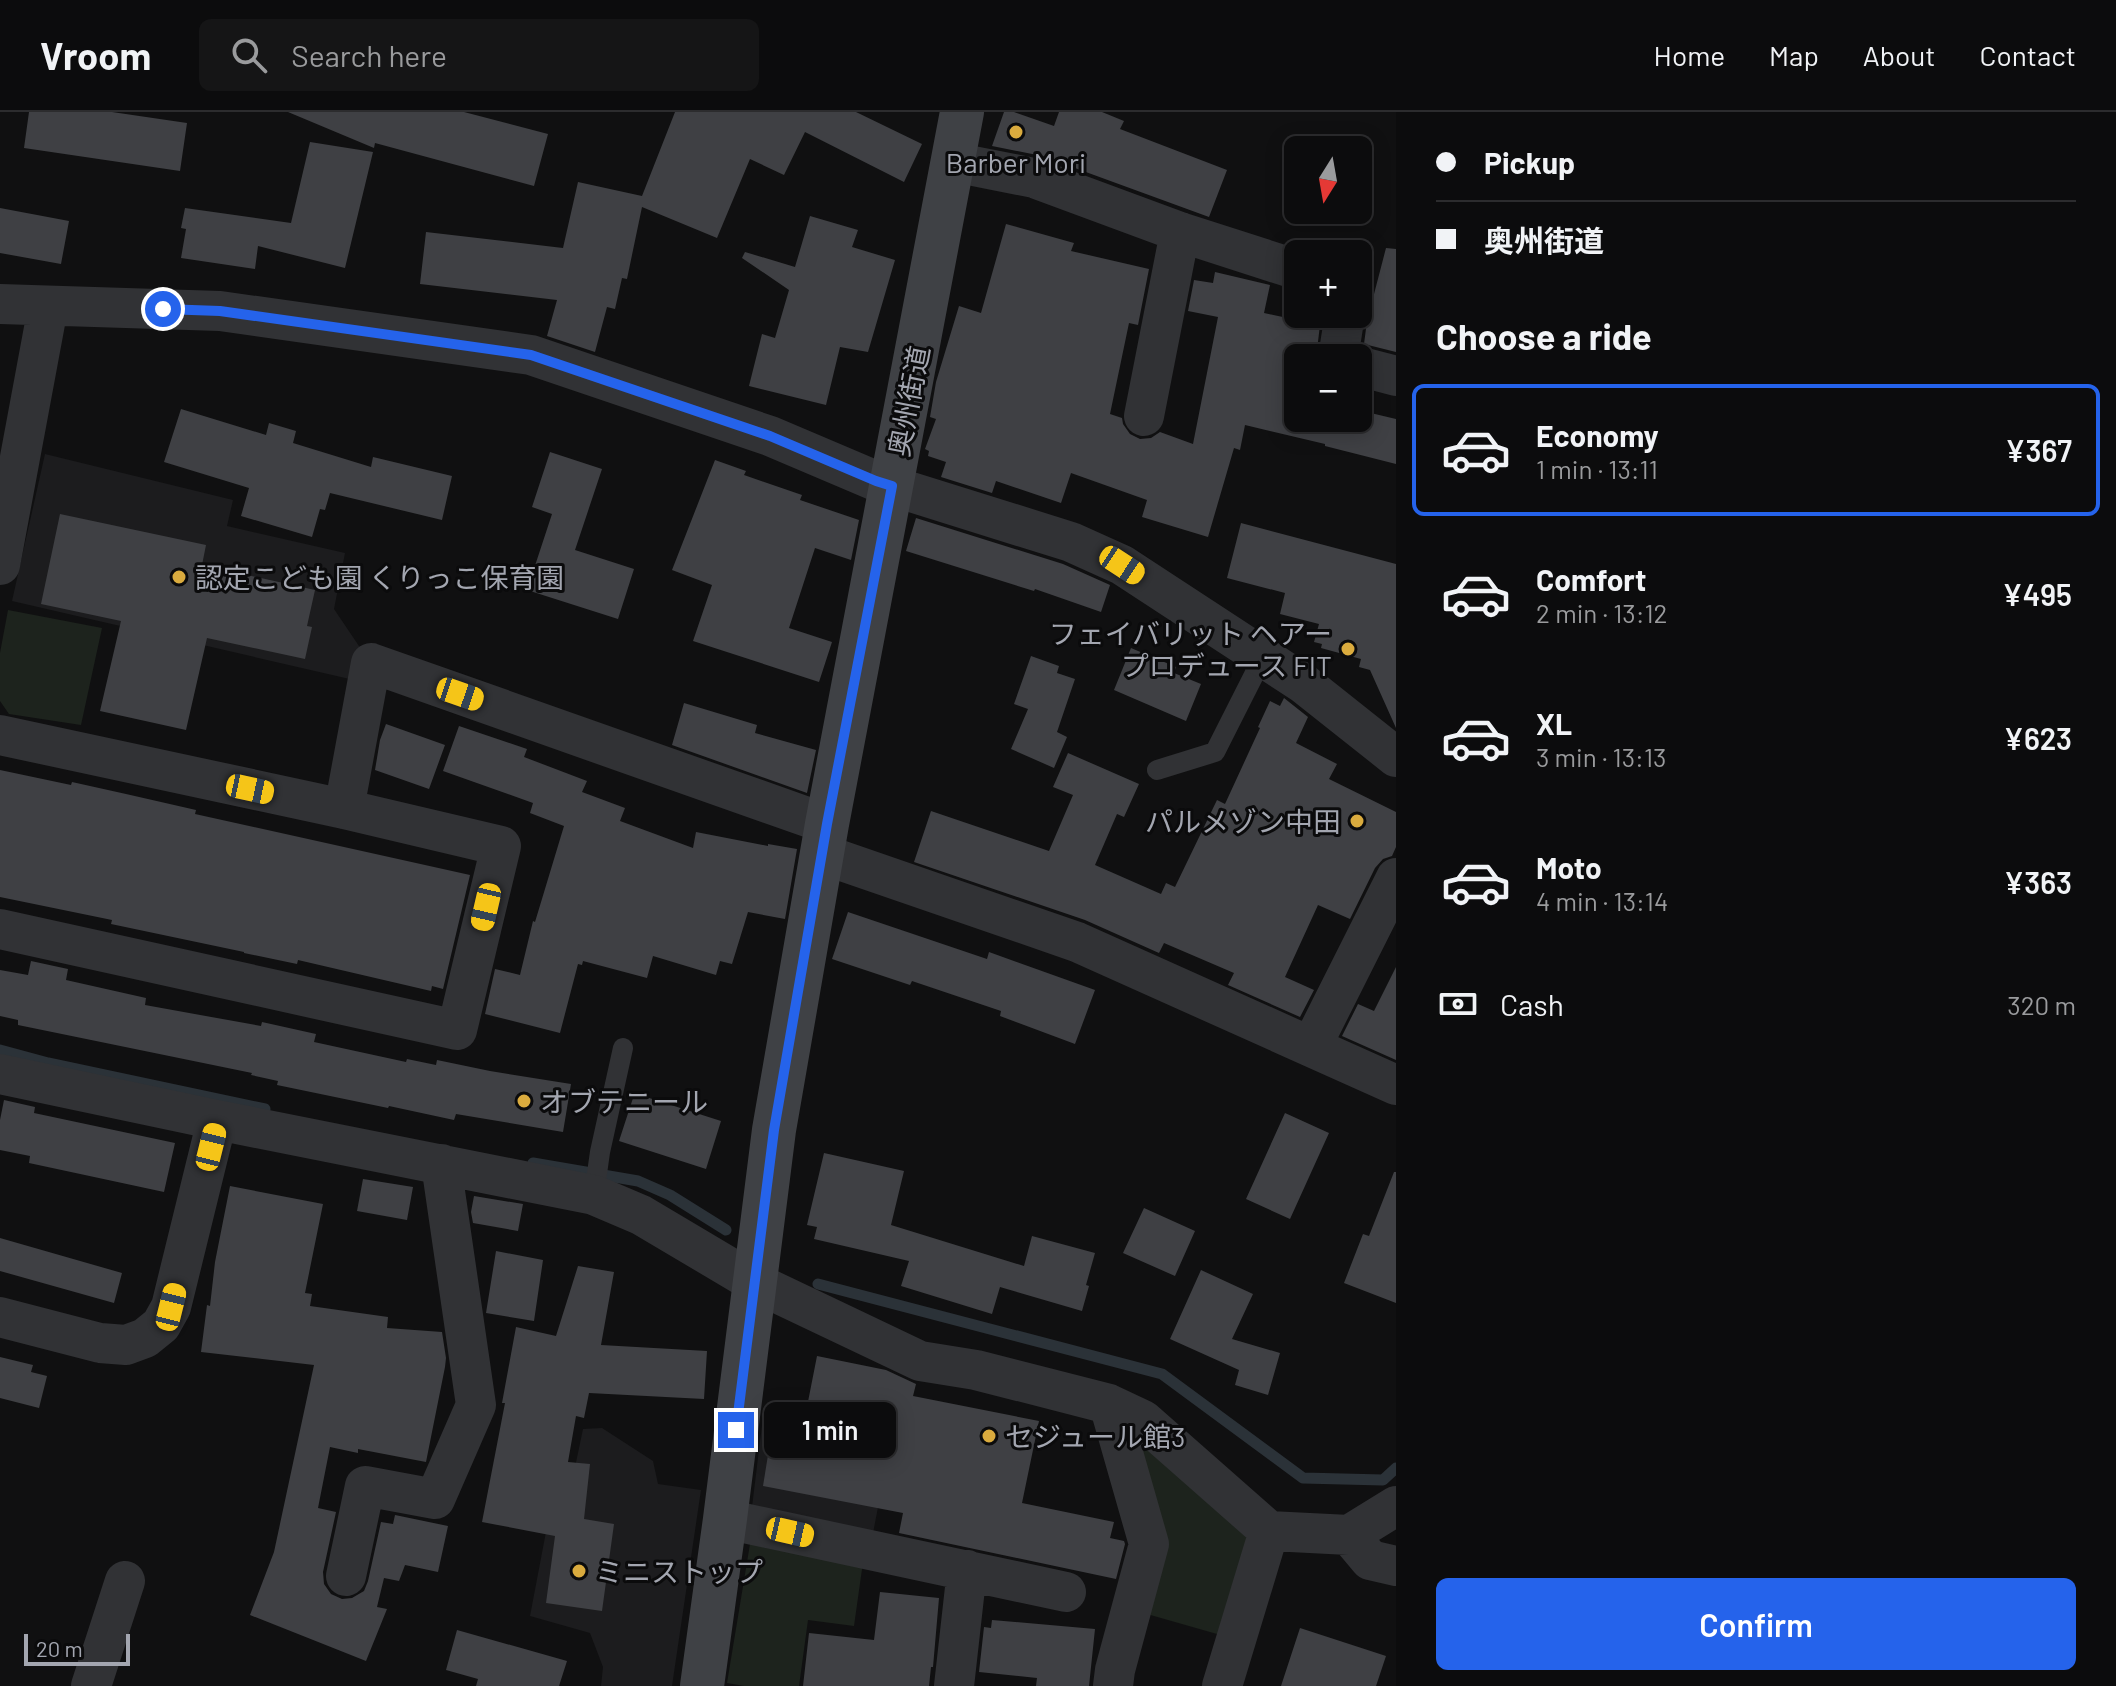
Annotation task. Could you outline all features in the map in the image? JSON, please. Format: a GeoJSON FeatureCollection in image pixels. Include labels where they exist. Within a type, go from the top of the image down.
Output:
{"type":"FeatureCollection","features":[{"type":"Feature","properties":{"kind":"main road","name":"奥州街道"},"geometry":{"type":"LineString","coordinates":[[702,1686],[774,1130],[892,486],[952,128]]}},
{"type":"Feature","properties":{"kind":"street"},"geometry":{"type":"LineString","coordinates":[[952,128],[1034,178],[1180,232],[1284,265]]}},
{"type":"Feature","properties":{"kind":"street"},"geometry":{"type":"LineString","coordinates":[[1144,416],[1180,232]]}},
{"type":"Feature","properties":{"kind":"street"},"geometry":{"type":"LineString","coordinates":[[0,304],[220,311],[531,355],[770,436],[876,481],[1071,542],[1122,565],[1304,684],[1396,757]]}},
{"type":"Feature","properties":{"kind":"street"},"geometry":{"type":"LineString","coordinates":[[0,565],[48,307]]}},
{"type":"Feature","properties":{"kind":"street"},"geometry":{"type":"LineString","coordinates":[[1372,370],[1396,376]]}},
{"type":"Feature","properties":{"kind":"street"},"geometry":{"type":"LineString","coordinates":[[344,809],[371,663],[825,839],[1077,942],[1396,1085]]}},
{"type":"Feature","properties":{"kind":"street"},"geometry":{"type":"LineString","coordinates":[[0,735],[501,846],[457,1030],[0,929]]}},
{"type":"Feature","properties":{"kind":"street"},"geometry":{"type":"LineString","coordinates":[[1311,1047],[1396,878]]}},
{"type":"Feature","properties":{"kind":"street"},"geometry":{"type":"LineString","coordinates":[[0,1074],[594,1195],[641,1215],[754,1282],[920,1361],[976,1370],[1109,1404],[1143,1420],[1269,1531],[1349,1535],[1396,1506]]}},
{"type":"Feature","properties":{"kind":"street"},"geometry":{"type":"LineString","coordinates":[[0,1317],[100,1343],[126,1345],[145,1338],[161,1325],[171,1307],[217,1120]]}},
{"type":"Feature","properties":{"kind":"street"},"geometry":{"type":"LineString","coordinates":[[346,1576],[365,1486],[435,1499],[476,1405],[441,1164]]}},
{"type":"Feature","properties":{"kind":"street"},"geometry":{"type":"LineString","coordinates":[[1109,1404],[1149,1544],[1113,1686]]}},
{"type":"Feature","properties":{"kind":"street"},"geometry":{"type":"LineString","coordinates":[[725,1519],[1066,1592]]}},
{"type":"Feature","properties":{"kind":"street"},"geometry":{"type":"LineString","coordinates":[[1222,1686],[1269,1531]]}},
{"type":"Feature","properties":{"kind":"street"},"geometry":{"type":"LineString","coordinates":[[1349,1535],[1370,1560],[1396,1566]]}},
{"type":"Feature","properties":{"kind":"street"},"geometry":{"type":"LineString","coordinates":[[954,1686],[967,1570]]}},
{"type":"Feature","properties":{"kind":"street"},"geometry":{"type":"LineString","coordinates":[[91,1686],[125,1581]]}},
{"type":"Feature","properties":{"kind":"lane"},"geometry":{"type":"LineString","coordinates":[[1157,770],[1215,752],[1263,657]]}},
{"type":"Feature","properties":{"kind":"lane"},"geometry":{"type":"LineString","coordinates":[[594,1195],[600,1152],[623,1048]]}},
{"type":"Feature","properties":{"kind":"shaded area","name":"認定こども園 くりっこ保育園"},"geometry":{"type":"Polygon","coordinates":[[[45,454],[233,500],[227,526],[345,553],[334,609],[361,649],[354,680],[12,601],[45,454]]]}},
{"type":"Feature","properties":{"kind":"shaded area"},"geometry":{"type":"Polygon","coordinates":[[[8,610],[102,628],[81,725],[9,714],[0,701],[0,653],[8,610]]]}},
{"type":"Feature","properties":{"kind":"shaded area"},"geometry":{"type":"Polygon","coordinates":[[[763,1417],[890,1446],[873,1533],[752,1507],[763,1417]]]}},
{"type":"Feature","properties":{"kind":"shaded area"},"geometry":{"type":"Polygon","coordinates":[[[1135,1425],[1254,1528],[1224,1636],[1147,1614],[1135,1425]]]}},
{"type":"Feature","properties":{"kind":"shaded area"},"geometry":{"type":"Polygon","coordinates":[[[602,1428],[653,1461],[658,1484],[701,1490],[672,1686],[601,1686],[603,1667],[590,1633],[530,1616],[553,1495],[569,1496],[583,1429],[602,1428]]]}},
{"type":"Feature","properties":{"kind":"shaded area"},"geometry":{"type":"Polygon","coordinates":[[[751,1538],[863,1562],[854,1626],[808,1620],[799,1686],[727,1683],[751,1538]]]}},
{"type":"Feature","properties":{"kind":"building"},"geometry":{"type":"Polygon","coordinates":[[[29,112],[112,112],[187,123],[180,171],[24,148],[29,112]]]}},
{"type":"Feature","properties":{"kind":"building"},"geometry":{"type":"Polygon","coordinates":[[[288,112],[464,112],[548,134],[534,186],[375,143],[374,148],[288,112]]]}},
{"type":"Feature","properties":{"kind":"building"},"geometry":{"type":"Polygon","coordinates":[[[675,112],[856,112],[922,144],[904,182],[805,132],[784,175],[750,159],[717,238],[642,207],[627,279],[622,278],[615,309],[607,307],[595,352],[547,336],[557,300],[420,284],[426,232],[563,248],[578,182],[642,196],[675,112]]]}},
{"type":"Feature","properties":{"kind":"building"},"geometry":{"type":"Polygon","coordinates":[[[1004,112],[1014,112],[1054,126],[1059,112],[1102,112],[1124,121],[1120,129],[1227,170],[1209,217],[1042,156],[992,146],[1004,112]]]}},
{"type":"Feature","properties":{"kind":"building"},"geometry":{"type":"Polygon","coordinates":[[[310,142],[373,152],[345,268],[258,246],[255,269],[181,258],[186,229],[181,228],[185,208],[291,223],[310,142]]]}},
{"type":"Feature","properties":{"kind":"building"},"geometry":{"type":"Polygon","coordinates":[[[0,208],[69,221],[61,264],[0,253],[0,208]]]}},
{"type":"Feature","properties":{"kind":"building"},"geometry":{"type":"Polygon","coordinates":[[[810,216],[858,230],[852,247],[895,260],[868,352],[840,347],[826,405],[749,386],[762,334],[775,338],[789,290],[742,258],[745,252],[795,267],[810,216]]]}},
{"type":"Feature","properties":{"kind":"building"},"geometry":{"type":"Polygon","coordinates":[[[1006,224],[1074,243],[1071,251],[1149,269],[1138,325],[1129,323],[1110,414],[1122,418],[1130,434],[1140,439],[1151,438],[1160,432],[1193,444],[1218,317],[1188,311],[1194,280],[1213,283],[1215,272],[1270,285],[1264,313],[1284,317],[1284,328],[1320,328],[1318,344],[1284,344],[1284,432],[1372,432],[1372,413],[1396,419],[1396,464],[1245,425],[1240,450],[1234,448],[1208,537],[1142,517],[1147,500],[1071,473],[1061,503],[996,481],[992,493],[941,477],[946,462],[928,456],[929,451],[925,449],[936,419],[930,417],[936,382],[959,306],[981,313],[1006,224]]]}},
{"type":"Feature","properties":{"kind":"building"},"geometry":{"type":"Polygon","coordinates":[[[1386,248],[1396,249],[1396,352],[1364,344],[1366,328],[1372,328],[1372,302],[1386,248]]]}},
{"type":"Feature","properties":{"kind":"building"},"geometry":{"type":"Polygon","coordinates":[[[181,409],[266,435],[269,423],[296,431],[293,443],[371,467],[373,457],[452,476],[442,520],[330,493],[325,510],[320,509],[312,537],[241,516],[249,488],[164,462],[181,409]]]}},
{"type":"Feature","properties":{"kind":"building"},"geometry":{"type":"Polygon","coordinates":[[[550,452],[602,469],[575,550],[634,569],[618,619],[527,590],[552,514],[532,507],[550,452]]]}},
{"type":"Feature","properties":{"kind":"building"},"geometry":{"type":"Polygon","coordinates":[[[715,460],[746,471],[744,475],[802,495],[800,500],[859,520],[851,560],[815,548],[789,628],[832,642],[819,682],[693,641],[712,585],[672,570],[715,460]]]}},
{"type":"Feature","properties":{"kind":"building"},"geometry":{"type":"Polygon","coordinates":[[[60,514],[206,545],[202,565],[315,590],[307,626],[312,627],[305,659],[207,638],[186,730],[100,711],[121,621],[41,604],[60,514]]]}},
{"type":"Feature","properties":{"kind":"building"},"geometry":{"type":"Polygon","coordinates":[[[916,518],[1063,564],[1110,585],[1101,612],[906,551],[916,518]]]}},
{"type":"Feature","properties":{"kind":"building"},"geometry":{"type":"Polygon","coordinates":[[[1241,523],[1396,564],[1396,728],[1370,670],[1359,667],[1361,659],[1321,648],[1322,644],[1314,642],[1319,624],[1280,614],[1285,593],[1227,578],[1241,523]]]}},
{"type":"Feature","properties":{"kind":"building"},"geometry":{"type":"Polygon","coordinates":[[[1131,648],[1176,667],[1174,673],[1201,684],[1186,721],[1114,690],[1131,648]]]}},
{"type":"Feature","properties":{"kind":"building"},"geometry":{"type":"Polygon","coordinates":[[[1031,656],[1059,666],[1057,673],[1075,679],[1057,732],[1067,737],[1054,768],[1011,749],[1028,709],[1014,704],[1031,656]]]}},
{"type":"Feature","properties":{"kind":"building"},"geometry":{"type":"Polygon","coordinates":[[[1284,698],[1308,717],[1296,743],[1337,764],[1329,779],[1396,812],[1396,847],[1392,856],[1383,859],[1375,868],[1350,919],[1318,905],[1285,977],[1314,990],[1300,1017],[1228,985],[1234,973],[1164,943],[1159,953],[1085,920],[914,862],[931,811],[1049,851],[1073,795],[1053,787],[1068,753],[1139,784],[1124,817],[1117,814],[1095,865],[1161,894],[1166,883],[1175,887],[1217,800],[1225,804],[1270,701],[1280,706],[1284,698]]]}},
{"type":"Feature","properties":{"kind":"building"},"geometry":{"type":"Polygon","coordinates":[[[684,703],[757,725],[755,733],[816,750],[807,793],[672,745],[684,703]]]}},
{"type":"Feature","properties":{"kind":"building"},"geometry":{"type":"Polygon","coordinates":[[[386,724],[445,745],[429,789],[375,770],[386,724]]]}},
{"type":"Feature","properties":{"kind":"building"},"geometry":{"type":"Polygon","coordinates":[[[459,726],[527,749],[524,757],[587,781],[582,792],[625,808],[620,821],[693,848],[696,832],[797,849],[785,919],[748,912],[732,964],[720,961],[716,975],[653,956],[647,978],[583,961],[582,965],[578,964],[560,1033],[485,1014],[495,969],[520,975],[533,921],[564,826],[530,813],[533,803],[443,771],[459,726]]]}},
{"type":"Feature","properties":{"kind":"building"},"geometry":{"type":"Polygon","coordinates":[[[0,770],[126,794],[196,810],[195,814],[470,875],[443,989],[432,986],[431,991],[298,960],[297,964],[244,953],[111,924],[112,920],[0,897],[0,770]]]}},
{"type":"Feature","properties":{"kind":"building"},"geometry":{"type":"Polygon","coordinates":[[[848,912],[987,959],[989,952],[1095,990],[1075,1044],[1000,1016],[1001,1011],[912,981],[910,985],[832,959],[848,912]]]}},
{"type":"Feature","properties":{"kind":"building"},"geometry":{"type":"Polygon","coordinates":[[[31,961],[68,969],[66,980],[146,998],[145,1005],[261,1026],[262,1022],[316,1034],[314,1042],[406,1062],[407,1059],[436,1065],[437,1060],[571,1084],[563,1132],[456,1114],[454,1120],[388,1108],[277,1085],[278,1081],[252,1073],[18,1025],[18,1020],[0,1016],[0,970],[28,975],[31,961]]]}},
{"type":"Feature","properties":{"kind":"building"},"geometry":{"type":"Polygon","coordinates":[[[1396,967],[1396,1060],[1342,1036],[1358,1004],[1374,1011],[1396,967]]]}},
{"type":"Feature","properties":{"kind":"building"},"geometry":{"type":"Polygon","coordinates":[[[634,1095],[721,1121],[706,1169],[619,1141],[634,1095]]]}},
{"type":"Feature","properties":{"kind":"building"},"geometry":{"type":"Polygon","coordinates":[[[4,1100],[35,1107],[34,1113],[175,1143],[164,1192],[29,1163],[30,1156],[0,1150],[4,1100]]]}},
{"type":"Feature","properties":{"kind":"building"},"geometry":{"type":"Polygon","coordinates":[[[1285,1113],[1329,1133],[1290,1219],[1246,1199],[1285,1113]]]}},
{"type":"Feature","properties":{"kind":"building"},"geometry":{"type":"Polygon","coordinates":[[[824,1153],[904,1171],[891,1225],[1024,1266],[1032,1236],[1095,1253],[1082,1311],[1000,1287],[992,1314],[901,1286],[909,1261],[814,1239],[817,1227],[807,1225],[824,1153]]]}},
{"type":"Feature","properties":{"kind":"building"},"geometry":{"type":"Polygon","coordinates":[[[1394,1172],[1396,1303],[1344,1283],[1363,1234],[1369,1236],[1394,1172]]]}},
{"type":"Feature","properties":{"kind":"building"},"geometry":{"type":"Polygon","coordinates":[[[363,1179],[413,1187],[407,1220],[357,1211],[363,1179]]]}},
{"type":"Feature","properties":{"kind":"building"},"geometry":{"type":"Polygon","coordinates":[[[230,1186],[323,1204],[305,1293],[312,1294],[310,1306],[388,1317],[387,1328],[442,1332],[445,1367],[426,1462],[330,1447],[318,1508],[336,1512],[323,1572],[324,1584],[331,1594],[342,1599],[352,1598],[364,1591],[381,1522],[393,1524],[395,1515],[448,1526],[438,1572],[405,1565],[399,1581],[384,1578],[377,1607],[387,1609],[366,1661],[250,1615],[274,1552],[314,1365],[201,1352],[230,1186]]]}},
{"type":"Feature","properties":{"kind":"building"},"geometry":{"type":"Polygon","coordinates":[[[474,1196],[523,1204],[518,1231],[473,1223],[471,1212],[474,1196]]]}},
{"type":"Feature","properties":{"kind":"building"},"geometry":{"type":"Polygon","coordinates":[[[1144,1208],[1195,1231],[1175,1276],[1123,1253],[1144,1208]]]}},
{"type":"Feature","properties":{"kind":"building"},"geometry":{"type":"Polygon","coordinates":[[[0,1238],[122,1273],[114,1303],[0,1271],[0,1238]]]}},
{"type":"Feature","properties":{"kind":"building"},"geometry":{"type":"Polygon","coordinates":[[[496,1251],[543,1260],[534,1321],[486,1313],[496,1251]]]}},
{"type":"Feature","properties":{"kind":"building"},"geometry":{"type":"Polygon","coordinates":[[[578,1266],[614,1272],[601,1345],[707,1351],[704,1399],[589,1393],[584,1418],[576,1416],[568,1462],[590,1464],[584,1519],[614,1524],[602,1611],[546,1603],[555,1536],[482,1522],[516,1327],[556,1336],[578,1266]]]}},
{"type":"Feature","properties":{"kind":"building"},"geometry":{"type":"Polygon","coordinates":[[[1201,1270],[1253,1294],[1232,1339],[1280,1353],[1268,1395],[1235,1385],[1239,1370],[1170,1339],[1201,1270]]]}},
{"type":"Feature","properties":{"kind":"building"},"geometry":{"type":"Polygon","coordinates":[[[817,1356],[886,1370],[916,1384],[913,1396],[1039,1421],[1022,1503],[1114,1522],[1110,1538],[1124,1541],[1125,1544],[1116,1579],[899,1533],[903,1513],[763,1486],[768,1455],[779,1457],[785,1424],[803,1427],[817,1356]]]}},
{"type":"Feature","properties":{"kind":"building"},"geometry":{"type":"Polygon","coordinates":[[[0,1357],[33,1365],[31,1372],[47,1376],[39,1408],[0,1398],[0,1357]]]}},
{"type":"Feature","properties":{"kind":"building"},"geometry":{"type":"Polygon","coordinates":[[[880,1592],[939,1598],[929,1686],[803,1686],[809,1633],[874,1640],[880,1592]]]}},
{"type":"Feature","properties":{"kind":"building"},"geometry":{"type":"Polygon","coordinates":[[[992,1620],[1095,1629],[1089,1686],[1036,1686],[1037,1678],[979,1672],[984,1627],[991,1628],[992,1620]]]}},
{"type":"Feature","properties":{"kind":"building"},"geometry":{"type":"Polygon","coordinates":[[[1300,1628],[1386,1656],[1376,1686],[1281,1686],[1300,1628]]]}},
{"type":"Feature","properties":{"kind":"building"},"geometry":{"type":"Polygon","coordinates":[[[457,1630],[567,1661],[559,1686],[476,1686],[478,1679],[446,1670],[457,1630]]]}},
{"type":"Feature","properties":{"kind":"waterway"},"geometry":{"type":"LineString","coordinates":[[0,1050],[265,1109]]}},
{"type":"Feature","properties":{"kind":"waterway"},"geometry":{"type":"LineString","coordinates":[[533,1163],[638,1181],[670,1195],[726,1230]]}},
{"type":"Feature","properties":{"kind":"waterway"},"geometry":{"type":"LineString","coordinates":[[818,1284],[1162,1374],[1303,1478],[1383,1480],[1396,1468]]}},
{"type":"Feature","properties":{"kind":"place","name":"Barber Mori"},"geometry":{"type":"Point","coordinates":[1016,132]}},
{"type":"Feature","properties":{"kind":"place","name":"認定こども園 くりっこ保育園"},"geometry":{"type":"Point","coordinates":[179,577]}},
{"type":"Feature","properties":{"kind":"place","name":"フェイバリット ヘアー プロデュース FIT"},"geometry":{"type":"Point","coordinates":[1348,649]}},
{"type":"Feature","properties":{"kind":"place","name":"パルメゾン中田"},"geometry":{"type":"Point","coordinates":[1357,821]}},
{"type":"Feature","properties":{"kind":"place","name":"オブテニール"},"geometry":{"type":"Point","coordinates":[524,1101]}},
{"type":"Feature","properties":{"kind":"place","name":"セジュール館3"},"geometry":{"type":"Point","coordinates":[989,1436]}},
{"type":"Feature","properties":{"kind":"place","name":"ミニストップ"},"geometry":{"type":"Point","coordinates":[579,1571]}},
{"type":"Feature","properties":{"kind":"route"},"geometry":{"type":"LineString","coordinates":[[163,309],[220,311],[531,355],[770,436],[892,486],[827,824],[774,1130],[736,1430]]}}]}
